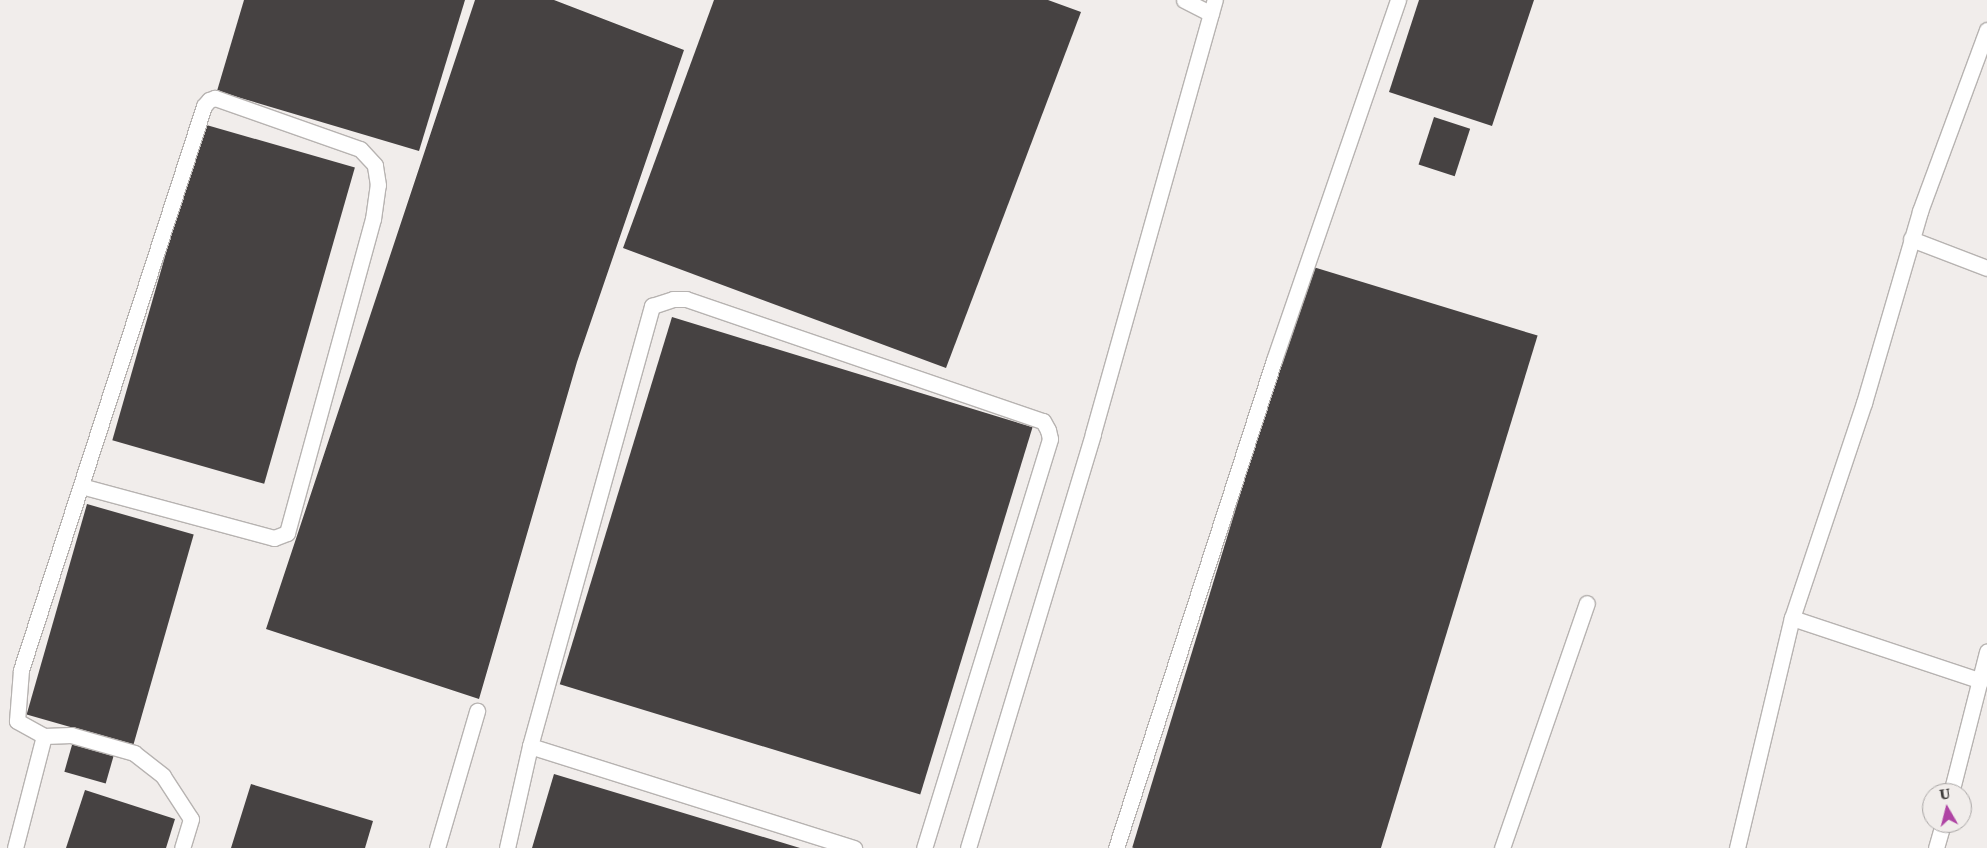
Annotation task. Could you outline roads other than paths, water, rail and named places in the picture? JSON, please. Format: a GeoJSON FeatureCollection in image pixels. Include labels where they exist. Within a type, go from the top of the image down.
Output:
{"type":"FeatureCollection","features":[{"type":"Feature","properties":{"kind":"lane"},"geometry":{"type":"LineString","coordinates":[[968,848],[1093,433],[1213,7],[1184,0]]}},
{"type":"Feature","properties":{"kind":"lane"},"geometry":{"type":"LineString","coordinates":[[1116,848],[1271,369],[1398,0]]}},
{"type":"Feature","properties":{"kind":"lane"},"geometry":{"type":"LineString","coordinates":[[1736,848],[1792,618],[1864,403],[1911,239],[1987,30]]}},
{"type":"Feature","properties":{"kind":"lane"},"geometry":{"type":"LineString","coordinates":[[81,486],[274,538],[287,533],[373,219],[378,185],[375,165],[360,149],[215,98],[209,100],[204,106],[21,670],[17,721],[44,736],[71,736],[134,753],[163,776],[191,819],[182,848]]}},
{"type":"Feature","properties":{"kind":"lane"},"geometry":{"type":"LineString","coordinates":[[1911,239],[1987,268]]}},
{"type":"Feature","properties":{"kind":"lane"},"geometry":{"type":"LineString","coordinates":[[507,848],[530,746],[652,306],[673,299],[686,300],[1043,421],[1048,430],[1050,439],[924,848]]}},
{"type":"Feature","properties":{"kind":"lane"},"geometry":{"type":"LineString","coordinates":[[1502,848],[1587,603]]}},
{"type":"Feature","properties":{"kind":"lane"},"geometry":{"type":"LineString","coordinates":[[1792,618],[1981,681]]}},
{"type":"Feature","properties":{"kind":"lane"},"geometry":{"type":"LineString","coordinates":[[1954,783],[1987,652]]}},
{"type":"Feature","properties":{"kind":"lane"},"geometry":{"type":"LineString","coordinates":[[437,848],[477,711]]}},
{"type":"Feature","properties":{"kind":"lane"},"geometry":{"type":"LineString","coordinates":[[14,848],[44,736]]}},
{"type":"Feature","properties":{"kind":"lane"},"geometry":{"type":"LineString","coordinates":[[530,746],[854,848]]}},
{"type":"Feature","properties":{"kind":"lane"},"geometry":{"type":"LineString","coordinates":[[1936,848],[1940,833]]}}]}
